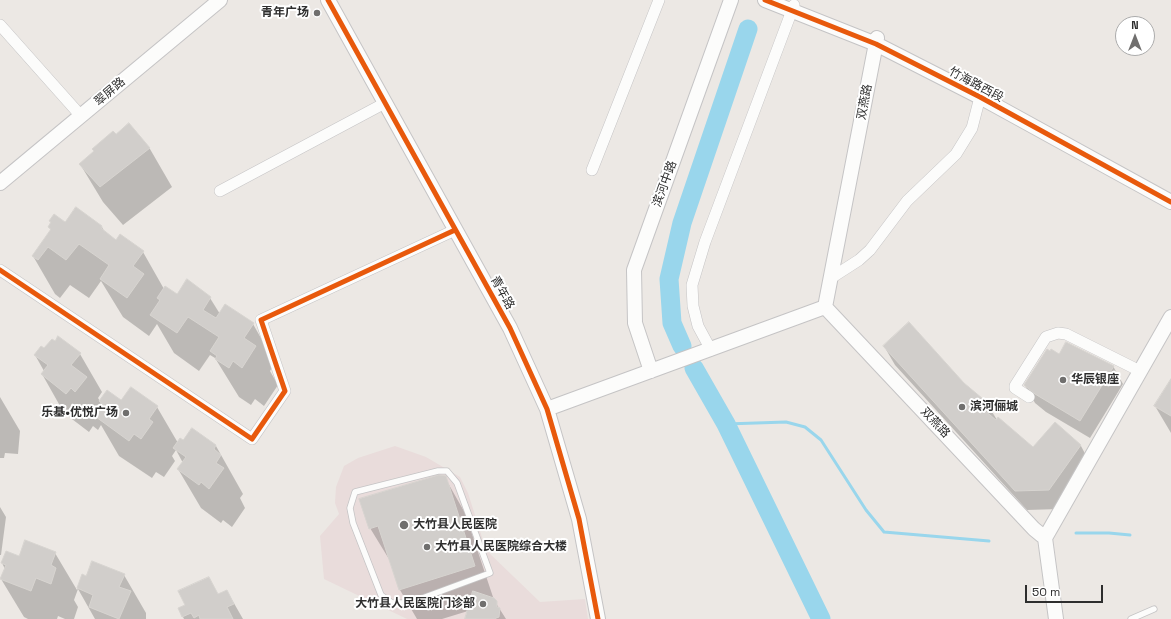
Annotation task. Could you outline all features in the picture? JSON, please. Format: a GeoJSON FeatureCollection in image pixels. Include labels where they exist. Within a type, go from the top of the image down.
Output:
{"type":"FeatureCollection","features":[{"type":"Feature","properties":{"kind":"street","name":"翠屏路"},"geometry":{"type":"LineString","coordinates":[[0,183],[220,0]]}},
{"type":"Feature","properties":{"kind":"street","name":"青年路"},"geometry":{"type":"LineString","coordinates":[[328,0],[510,328],[547,409],[579,519],[598,619]]}},
{"type":"Feature","properties":{"kind":"street"},"geometry":{"type":"LineString","coordinates":[[592,170],[659,0]]}},
{"type":"Feature","properties":{"kind":"street","name":"滨河中路"},"geometry":{"type":"LineString","coordinates":[[651,371],[635,323],[634,270],[731,0]]}},
{"type":"Feature","properties":{"kind":"street","name":"竹海路西段"},"geometry":{"type":"LineString","coordinates":[[765,0],[789,5],[877,41],[1171,195]]}},
{"type":"Feature","properties":{"kind":"street"},"geometry":{"type":"LineString","coordinates":[[711,350],[698,326],[692,306],[692,285],[705,242],[789,5]]}},
{"type":"Feature","properties":{"kind":"street"},"geometry":{"type":"LineString","coordinates":[[0,24],[81,116]]}},
{"type":"Feature","properties":{"kind":"street","name":"双燕路"},"geometry":{"type":"LineString","coordinates":[[877,41],[825,307],[1034,530],[1046,538]]}},
{"type":"Feature","properties":{"kind":"street"},"geometry":{"type":"LineString","coordinates":[[831,278],[859,260],[870,250],[907,201],[956,154],[972,128],[982,95]]}},
{"type":"Feature","properties":{"kind":"street","name":"竹海路西段"},"geometry":{"type":"LineString","coordinates":[[982,95],[1171,202]]}},
{"type":"Feature","properties":{"kind":"street"},"geometry":{"type":"LineString","coordinates":[[220,191],[385,103]]}},
{"type":"Feature","properties":{"kind":"street"},"geometry":{"type":"LineString","coordinates":[[0,270],[252,439],[285,391],[261,320],[455,230]]}},
{"type":"Feature","properties":{"kind":"street"},"geometry":{"type":"LineString","coordinates":[[547,409],[825,307]]}},
{"type":"Feature","properties":{"kind":"street"},"geometry":{"type":"LineString","coordinates":[[1056,619],[1046,538],[1171,317]]}},
{"type":"Feature","properties":{"kind":"street"},"geometry":{"type":"LineString","coordinates":[[1029,397],[1015,388],[1015,386],[1046,337],[1058,333],[1066,334],[1140,371]]}},
{"type":"Feature","properties":{"kind":"lane"},"geometry":{"type":"LineString","coordinates":[[438,471],[447,471],[457,484],[490,573],[409,603],[392,603],[381,595],[353,523],[350,508],[355,492],[438,471]]}},
{"type":"Feature","properties":{"kind":"lane"},"geometry":{"type":"LineString","coordinates":[[1130,619],[1154,609]]}},
{"type":"Feature","properties":{"kind":"shaded area","name":"大竹县人民医院"},"geometry":{"type":"Polygon","coordinates":[[[395,446],[426,457],[460,477],[468,493],[486,550],[540,602],[585,599],[588,619],[407,619],[324,579],[320,536],[339,514],[335,503],[336,487],[344,466],[358,458],[395,446]]]}},
{"type":"Feature","properties":{"kind":"building"},"geometry":{"type":"Polygon","coordinates":[[[129,123],[150,148],[100,187],[79,164],[94,151],[92,149],[113,131],[116,134],[129,123]]]}},
{"type":"Feature","properties":{"kind":"building"},"geometry":{"type":"Polygon","coordinates":[[[76,207],[102,226],[101,228],[116,240],[120,234],[144,251],[133,266],[144,274],[127,298],[100,279],[109,265],[79,244],[66,260],[48,247],[38,260],[32,256],[51,229],[48,227],[51,222],[49,221],[54,214],[65,222],[76,207]]]}},
{"type":"Feature","properties":{"kind":"building"},"geometry":{"type":"Polygon","coordinates":[[[187,279],[211,297],[203,310],[216,318],[225,304],[254,323],[244,338],[256,346],[242,368],[233,361],[229,368],[215,359],[217,356],[210,351],[219,337],[188,317],[177,333],[150,315],[160,300],[157,298],[165,286],[177,294],[187,279]]]}},
{"type":"Feature","properties":{"kind":"building","name":"滨河俪城"},"geometry":{"type":"Polygon","coordinates":[[[909,322],[964,383],[989,404],[984,410],[996,420],[998,417],[1033,447],[1055,422],[1081,445],[1049,490],[1015,491],[883,346],[909,322]]]}},
{"type":"Feature","properties":{"kind":"building","name":"乐基•优悦广场"},"geometry":{"type":"Polygon","coordinates":[[[58,336],[81,353],[71,365],[87,377],[75,392],[71,388],[66,394],[41,374],[48,365],[34,355],[41,346],[44,348],[52,339],[55,341],[58,336]]]}},
{"type":"Feature","properties":{"kind":"building","name":"华辰银座"},"geometry":{"type":"Polygon","coordinates":[[[1066,342],[1114,366],[1080,421],[1035,394],[1024,385],[1047,349],[1050,351],[1051,349],[1059,354],[1066,342]]]}},
{"type":"Feature","properties":{"kind":"building"},"geometry":{"type":"Polygon","coordinates":[[[1171,379],[1171,416],[1154,406],[1171,379]]]}},
{"type":"Feature","properties":{"kind":"building","name":"乐基•优悦广场"},"geometry":{"type":"Polygon","coordinates":[[[131,387],[158,406],[149,419],[153,422],[141,439],[134,434],[129,441],[96,417],[104,405],[99,401],[107,390],[121,400],[131,387]]]}},
{"type":"Feature","properties":{"kind":"building"},"geometry":{"type":"Polygon","coordinates":[[[192,428],[216,445],[214,449],[221,455],[216,463],[224,468],[209,489],[201,482],[199,485],[177,469],[186,457],[173,448],[180,438],[183,440],[192,428]]]}},
{"type":"Feature","properties":{"kind":"building","name":"大竹县人民医院综合大楼"},"geometry":{"type":"Polygon","coordinates":[[[439,475],[446,476],[475,566],[399,590],[378,526],[369,529],[359,499],[439,475]]]}},
{"type":"Feature","properties":{"kind":"building"},"geometry":{"type":"Polygon","coordinates":[[[25,540],[56,552],[51,565],[56,568],[51,584],[36,578],[31,591],[0,579],[6,565],[1,563],[6,551],[19,556],[25,540]]]}},
{"type":"Feature","properties":{"kind":"building"},"geometry":{"type":"Polygon","coordinates":[[[92,561],[125,574],[119,587],[131,591],[119,619],[89,607],[93,595],[77,588],[82,574],[86,576],[92,561]]]}},
{"type":"Feature","properties":{"kind":"building"},"geometry":{"type":"Polygon","coordinates":[[[209,577],[218,594],[227,590],[234,604],[227,607],[233,619],[200,619],[199,615],[194,618],[191,613],[182,617],[178,608],[185,605],[178,591],[209,577]]]}},
{"type":"Feature","properties":{"kind":"building","name":"大竹县人民医院门诊部"},"geometry":{"type":"Polygon","coordinates":[[[473,591],[494,598],[497,601],[497,607],[500,608],[499,617],[494,619],[465,619],[473,591]]]}},
{"type":"Feature","properties":{"kind":"waterway"},"geometry":{"type":"LineString","coordinates":[[682,346],[672,323],[669,279],[682,223],[748,29]]}},
{"type":"Feature","properties":{"kind":"waterway"},"geometry":{"type":"LineString","coordinates":[[694,368],[726,424],[821,619]]}},
{"type":"Feature","properties":{"kind":"waterway"},"geometry":{"type":"LineString","coordinates":[[726,424],[786,422],[805,427],[821,440],[866,510],[884,532],[989,541]]}},
{"type":"Feature","properties":{"kind":"waterway"},"geometry":{"type":"LineString","coordinates":[[1076,533],[1109,533],[1130,535]]}},
{"type":"Feature","properties":{"kind":"cycle path"},"geometry":{"type":"LineString","coordinates":[[328,0],[510,328],[547,409],[579,519],[598,619]]}},
{"type":"Feature","properties":{"kind":"cycle path"},"geometry":{"type":"LineString","coordinates":[[765,0],[876,44],[980,97],[1171,202]]}},
{"type":"Feature","properties":{"kind":"cycle path"},"geometry":{"type":"LineString","coordinates":[[0,270],[252,439],[285,391],[261,320],[455,230]]}},
{"type":"Feature","properties":{"kind":"place","name":"青年广场"},"geometry":{"type":"Point","coordinates":[317,13]}},
{"type":"Feature","properties":{"kind":"place","name":"华辰银座"},"geometry":{"type":"Point","coordinates":[1063,380]}},
{"type":"Feature","properties":{"kind":"place","name":"滨河俪城"},"geometry":{"type":"Point","coordinates":[962,407]}},
{"type":"Feature","properties":{"kind":"place","name":"乐基•优悦广场"},"geometry":{"type":"Point","coordinates":[126,413]}},
{"type":"Feature","properties":{"kind":"place","name":"大竹县人民医院"},"geometry":{"type":"Point","coordinates":[404,525]}},
{"type":"Feature","properties":{"kind":"place","name":"大竹县人民医院综合大楼"},"geometry":{"type":"Point","coordinates":[427,547]}},
{"type":"Feature","properties":{"kind":"place","name":"大竹县人民医院门诊部"},"geometry":{"type":"Point","coordinates":[483,604]}}]}
